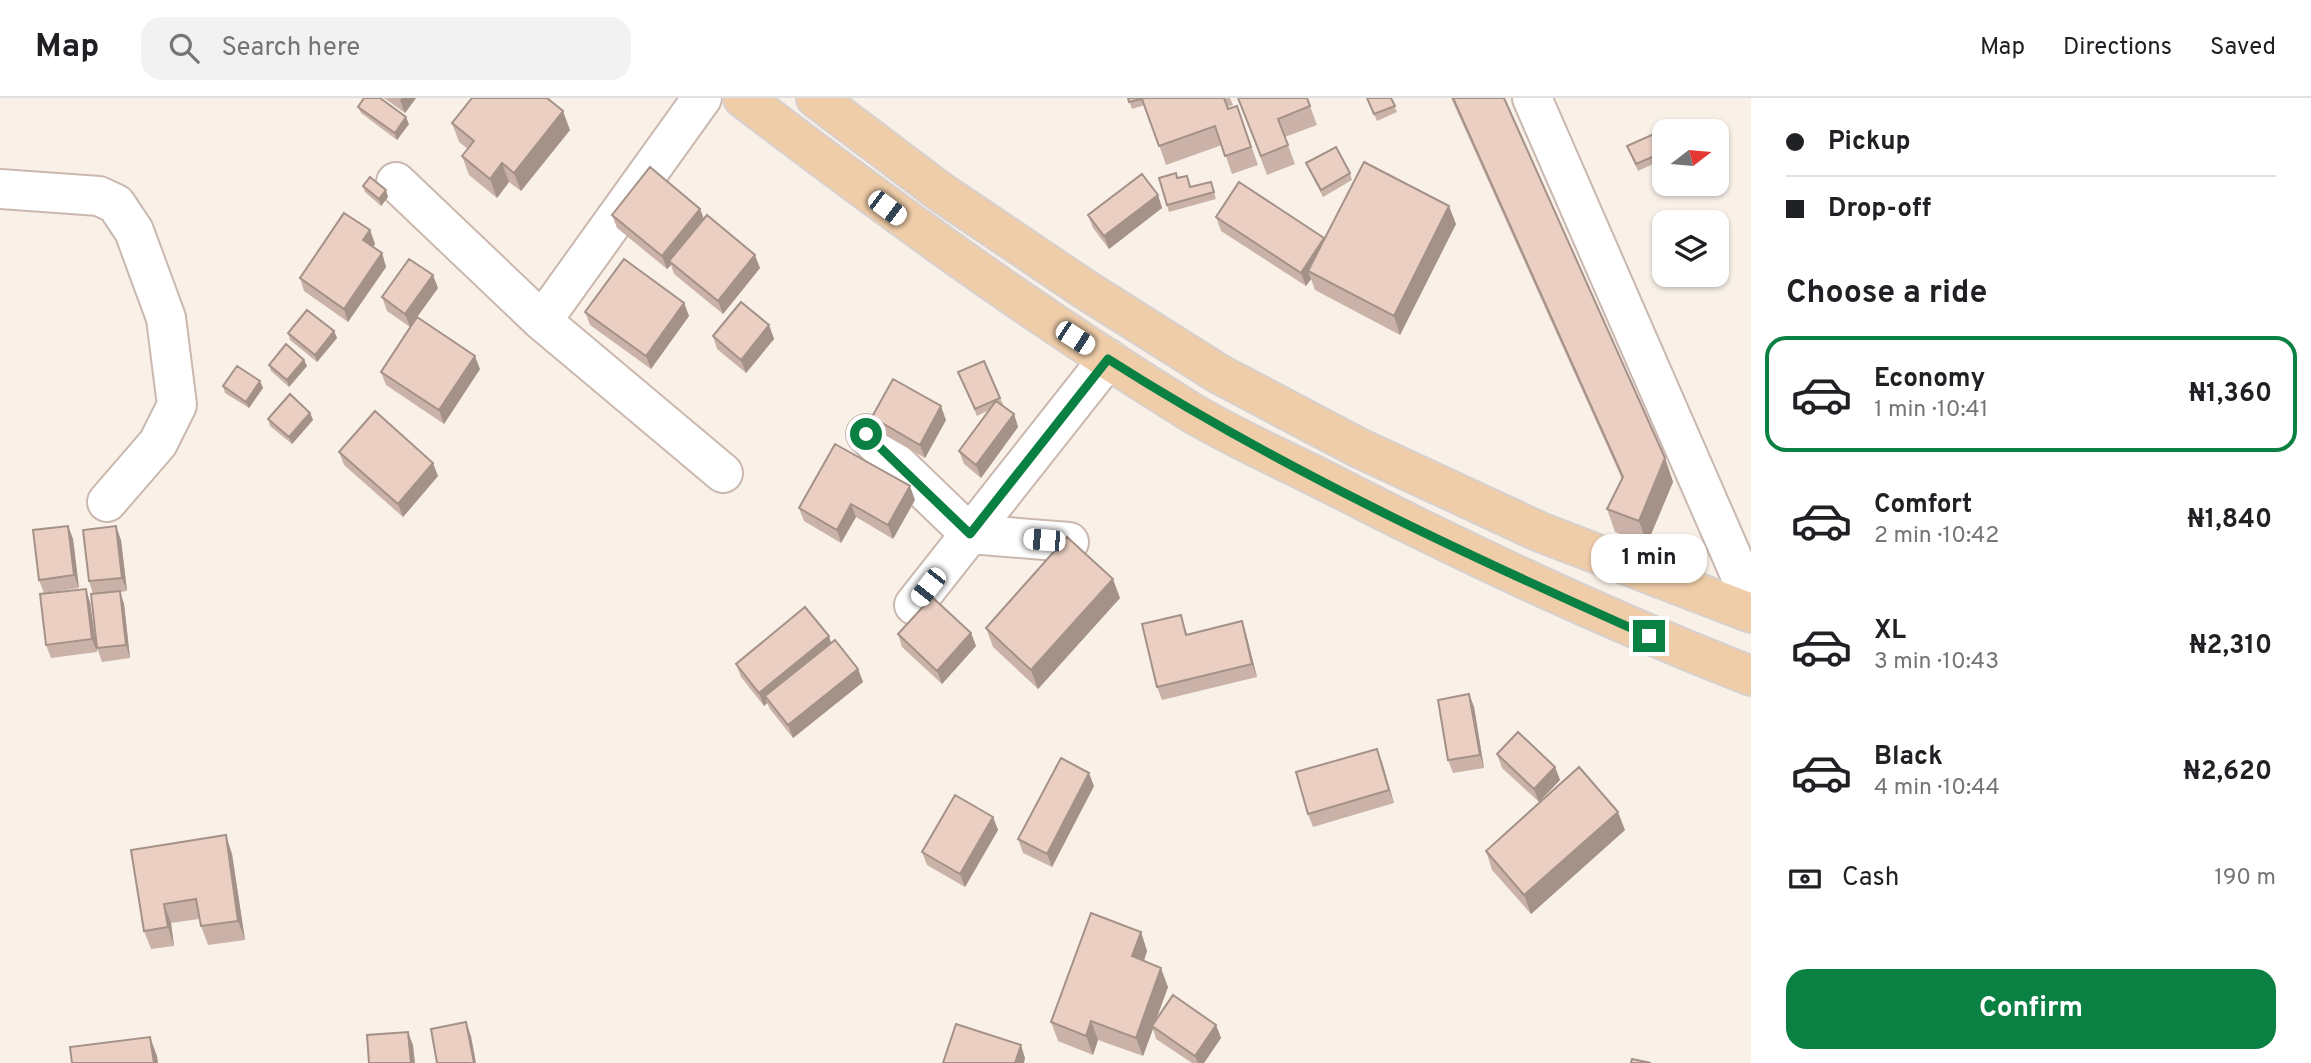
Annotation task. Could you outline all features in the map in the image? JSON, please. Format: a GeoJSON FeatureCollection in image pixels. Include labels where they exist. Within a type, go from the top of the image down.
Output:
{"type":"FeatureCollection","features":[{"type":"Feature","properties":{"kind":"main road"},"geometry":{"type":"LineString","coordinates":[[743,98],[907,223],[1192,413],[1499,570],[1649,636],[1751,676]]}},
{"type":"Feature","properties":{"kind":"main road"},"geometry":{"type":"LineString","coordinates":[[816,98],[942,193],[1086,290],[1219,374],[1359,448],[1539,532],[1751,613]]}},
{"type":"Feature","properties":{"kind":"street"},"geometry":{"type":"LineString","coordinates":[[542,321],[702,98]]}},
{"type":"Feature","properties":{"kind":"street"},"geometry":{"type":"LineString","coordinates":[[1532,98],[1751,600]]}},
{"type":"Feature","properties":{"kind":"street"},"geometry":{"type":"LineString","coordinates":[[396,183],[542,321],[723,473]]}},
{"type":"Feature","properties":{"kind":"street"},"geometry":{"type":"LineString","coordinates":[[0,189],[99,196],[116,204],[134,231],[166,318],[177,405],[158,443],[107,502]]}},
{"type":"Feature","properties":{"kind":"street"},"geometry":{"type":"LineString","coordinates":[[914,605],[1108,359]]}},
{"type":"Feature","properties":{"kind":"street"},"geometry":{"type":"LineString","coordinates":[[866,434],[970,534],[1069,542]]}},
{"type":"Feature","properties":{"kind":"building"},"geometry":{"type":"Polygon","coordinates":[[[364,98],[380,98],[406,117],[395,133],[358,107],[364,98]]]}},
{"type":"Feature","properties":{"kind":"building"},"geometry":{"type":"Polygon","coordinates":[[[472,98],[547,98],[563,111],[514,173],[502,163],[490,179],[462,156],[474,141],[452,123],[472,98]]]}},
{"type":"Feature","properties":{"kind":"building"},"geometry":{"type":"Polygon","coordinates":[[[1128,98],[1145,98],[1129,102],[1128,98]]]}},
{"type":"Feature","properties":{"kind":"building"},"geometry":{"type":"Polygon","coordinates":[[[1224,98],[1228,109],[1237,106],[1251,147],[1225,156],[1215,126],[1159,146],[1142,99],[1224,98]]]}},
{"type":"Feature","properties":{"kind":"building"},"geometry":{"type":"Polygon","coordinates":[[[1238,98],[1307,98],[1310,106],[1278,119],[1288,145],[1261,156],[1238,98]]]}},
{"type":"Feature","properties":{"kind":"building"},"geometry":{"type":"Polygon","coordinates":[[[1367,98],[1391,98],[1395,106],[1374,114],[1367,98]]]}},
{"type":"Feature","properties":{"kind":"building"},"geometry":{"type":"Polygon","coordinates":[[[1453,98],[1504,98],[1665,458],[1639,521],[1607,509],[1623,477],[1453,98]]]}},
{"type":"Feature","properties":{"kind":"building"},"geometry":{"type":"Polygon","coordinates":[[[1652,135],[1652,157],[1636,164],[1627,146],[1652,135]]]}},
{"type":"Feature","properties":{"kind":"building"},"geometry":{"type":"Polygon","coordinates":[[[1336,147],[1350,173],[1321,190],[1306,163],[1336,147]]]}},
{"type":"Feature","properties":{"kind":"building"},"geometry":{"type":"Polygon","coordinates":[[[1364,162],[1449,206],[1394,316],[1308,271],[1364,162]]]}},
{"type":"Feature","properties":{"kind":"building"},"geometry":{"type":"Polygon","coordinates":[[[650,167],[700,209],[662,256],[612,215],[650,167]]]}},
{"type":"Feature","properties":{"kind":"building"},"geometry":{"type":"Polygon","coordinates":[[[1176,173],[1177,178],[1187,176],[1190,187],[1211,182],[1214,192],[1167,205],[1159,178],[1176,173]]]}},
{"type":"Feature","properties":{"kind":"building"},"geometry":{"type":"Polygon","coordinates":[[[1142,174],[1158,195],[1104,236],[1088,215],[1142,174]]]}},
{"type":"Feature","properties":{"kind":"building"},"geometry":{"type":"Polygon","coordinates":[[[370,177],[386,190],[379,199],[363,186],[370,177]]]}},
{"type":"Feature","properties":{"kind":"building"},"geometry":{"type":"Polygon","coordinates":[[[1239,182],[1324,238],[1301,273],[1216,217],[1239,182]]]}},
{"type":"Feature","properties":{"kind":"building"},"geometry":{"type":"Polygon","coordinates":[[[344,213],[370,230],[363,240],[382,253],[344,309],[300,278],[344,213]]]}},
{"type":"Feature","properties":{"kind":"building"},"geometry":{"type":"Polygon","coordinates":[[[707,215],[755,255],[718,301],[669,261],[707,215]]]}},
{"type":"Feature","properties":{"kind":"building"},"geometry":{"type":"Polygon","coordinates":[[[409,259],[433,275],[405,314],[382,297],[409,259]]]}},
{"type":"Feature","properties":{"kind":"building"},"geometry":{"type":"Polygon","coordinates":[[[624,259],[684,303],[646,356],[585,312],[624,259]]]}},
{"type":"Feature","properties":{"kind":"building"},"geometry":{"type":"Polygon","coordinates":[[[741,302],[769,325],[741,360],[713,336],[741,302]]]}},
{"type":"Feature","properties":{"kind":"building"},"geometry":{"type":"Polygon","coordinates":[[[307,310],[334,331],[315,355],[288,333],[307,310]]]}},
{"type":"Feature","properties":{"kind":"building"},"geometry":{"type":"Polygon","coordinates":[[[417,317],[475,356],[439,410],[381,372],[417,317]]]}},
{"type":"Feature","properties":{"kind":"building"},"geometry":{"type":"Polygon","coordinates":[[[286,344],[304,360],[287,380],[269,365],[286,344]]]}},
{"type":"Feature","properties":{"kind":"building"},"geometry":{"type":"Polygon","coordinates":[[[984,361],[1000,398],[975,409],[958,372],[984,361]]]}},
{"type":"Feature","properties":{"kind":"building"},"geometry":{"type":"Polygon","coordinates":[[[237,366],[260,381],[246,402],[223,386],[237,366]]]}},
{"type":"Feature","properties":{"kind":"building"},"geometry":{"type":"Polygon","coordinates":[[[893,379],[941,406],[920,445],[872,417],[893,379]]]}},
{"type":"Feature","properties":{"kind":"building"},"geometry":{"type":"Polygon","coordinates":[[[290,394],[310,413],[289,437],[268,419],[290,394]]]}},
{"type":"Feature","properties":{"kind":"building"},"geometry":{"type":"Polygon","coordinates":[[[996,401],[1014,414],[976,465],[959,451],[996,401]]]}},
{"type":"Feature","properties":{"kind":"building"},"geometry":{"type":"Polygon","coordinates":[[[375,411],[433,463],[398,504],[339,452],[375,411]]]}},
{"type":"Feature","properties":{"kind":"building"},"geometry":{"type":"Polygon","coordinates":[[[835,444],[910,486],[888,525],[851,504],[837,530],[799,508],[835,444]]]}},
{"type":"Feature","properties":{"kind":"building"},"geometry":{"type":"Polygon","coordinates":[[[68,526],[74,575],[39,580],[33,530],[68,526]]]}},
{"type":"Feature","properties":{"kind":"building"},"geometry":{"type":"Polygon","coordinates":[[[116,526],[122,578],[89,581],[83,530],[116,526]]]}},
{"type":"Feature","properties":{"kind":"building"},"geometry":{"type":"Polygon","coordinates":[[[1067,537],[1113,579],[1031,670],[986,628],[1067,537]]]}},
{"type":"Feature","properties":{"kind":"building"},"geometry":{"type":"Polygon","coordinates":[[[86,589],[92,639],[46,645],[40,594],[86,589]]]}},
{"type":"Feature","properties":{"kind":"building"},"geometry":{"type":"Polygon","coordinates":[[[120,591],[126,645],[97,648],[91,594],[120,591]]]}},
{"type":"Feature","properties":{"kind":"building"},"geometry":{"type":"Polygon","coordinates":[[[932,597],[971,633],[937,671],[898,634],[932,597]]]}},
{"type":"Feature","properties":{"kind":"building"},"geometry":{"type":"Polygon","coordinates":[[[805,607],[829,636],[759,693],[736,664],[805,607]]]}},
{"type":"Feature","properties":{"kind":"building"},"geometry":{"type":"Polygon","coordinates":[[[1181,615],[1186,635],[1242,621],[1252,664],[1157,687],[1142,624],[1181,615]]]}},
{"type":"Feature","properties":{"kind":"building"},"geometry":{"type":"Polygon","coordinates":[[[835,640],[858,669],[788,725],[765,696],[835,640]]]}},
{"type":"Feature","properties":{"kind":"building"},"geometry":{"type":"Polygon","coordinates":[[[1469,694],[1480,755],[1448,760],[1438,700],[1469,694]]]}},
{"type":"Feature","properties":{"kind":"building"},"geometry":{"type":"Polygon","coordinates":[[[1518,732],[1555,767],[1534,789],[1497,754],[1518,732]]]}},
{"type":"Feature","properties":{"kind":"building"},"geometry":{"type":"Polygon","coordinates":[[[1377,749],[1389,790],[1308,814],[1296,772],[1377,749]]]}},
{"type":"Feature","properties":{"kind":"building"},"geometry":{"type":"Polygon","coordinates":[[[1061,758],[1089,773],[1047,854],[1018,839],[1061,758]]]}},
{"type":"Feature","properties":{"kind":"building"},"geometry":{"type":"Polygon","coordinates":[[[1579,767],[1618,812],[1524,895],[1486,851],[1579,767]]]}},
{"type":"Feature","properties":{"kind":"building"},"geometry":{"type":"Polygon","coordinates":[[[955,795],[993,817],[960,874],[922,852],[955,795]]]}},
{"type":"Feature","properties":{"kind":"building"},"geometry":{"type":"Polygon","coordinates":[[[226,835],[238,921],[201,926],[196,899],[164,904],[168,927],[144,931],[131,850],[226,835]]]}},
{"type":"Feature","properties":{"kind":"building"},"geometry":{"type":"Polygon","coordinates":[[[1091,913],[1141,932],[1132,956],[1161,968],[1136,1038],[1091,1021],[1086,1036],[1051,1022],[1091,913]]]}},
{"type":"Feature","properties":{"kind":"building"},"geometry":{"type":"Polygon","coordinates":[[[1173,995],[1216,1025],[1195,1056],[1152,1026],[1173,995]]]}},
{"type":"Feature","properties":{"kind":"building"},"geometry":{"type":"Polygon","coordinates":[[[466,1022],[474,1063],[437,1063],[431,1029],[466,1022]]]}},
{"type":"Feature","properties":{"kind":"building"},"geometry":{"type":"Polygon","coordinates":[[[956,1024],[1021,1045],[1015,1063],[943,1063],[956,1024]]]}},
{"type":"Feature","properties":{"kind":"building"},"geometry":{"type":"Polygon","coordinates":[[[408,1032],[411,1063],[369,1063],[367,1035],[408,1032]]]}},
{"type":"Feature","properties":{"kind":"building"},"geometry":{"type":"Polygon","coordinates":[[[150,1037],[154,1063],[72,1063],[70,1047],[150,1037]]]}},
{"type":"Feature","properties":{"kind":"building"},"geometry":{"type":"Polygon","coordinates":[[[1632,1059],[1651,1063],[1631,1063],[1632,1059]]]}},
{"type":"Feature","properties":{"kind":"route"},"geometry":{"type":"LineString","coordinates":[[866,434],[970,534],[1108,359],[1192,413],[1499,570],[1649,636]]}}]}
